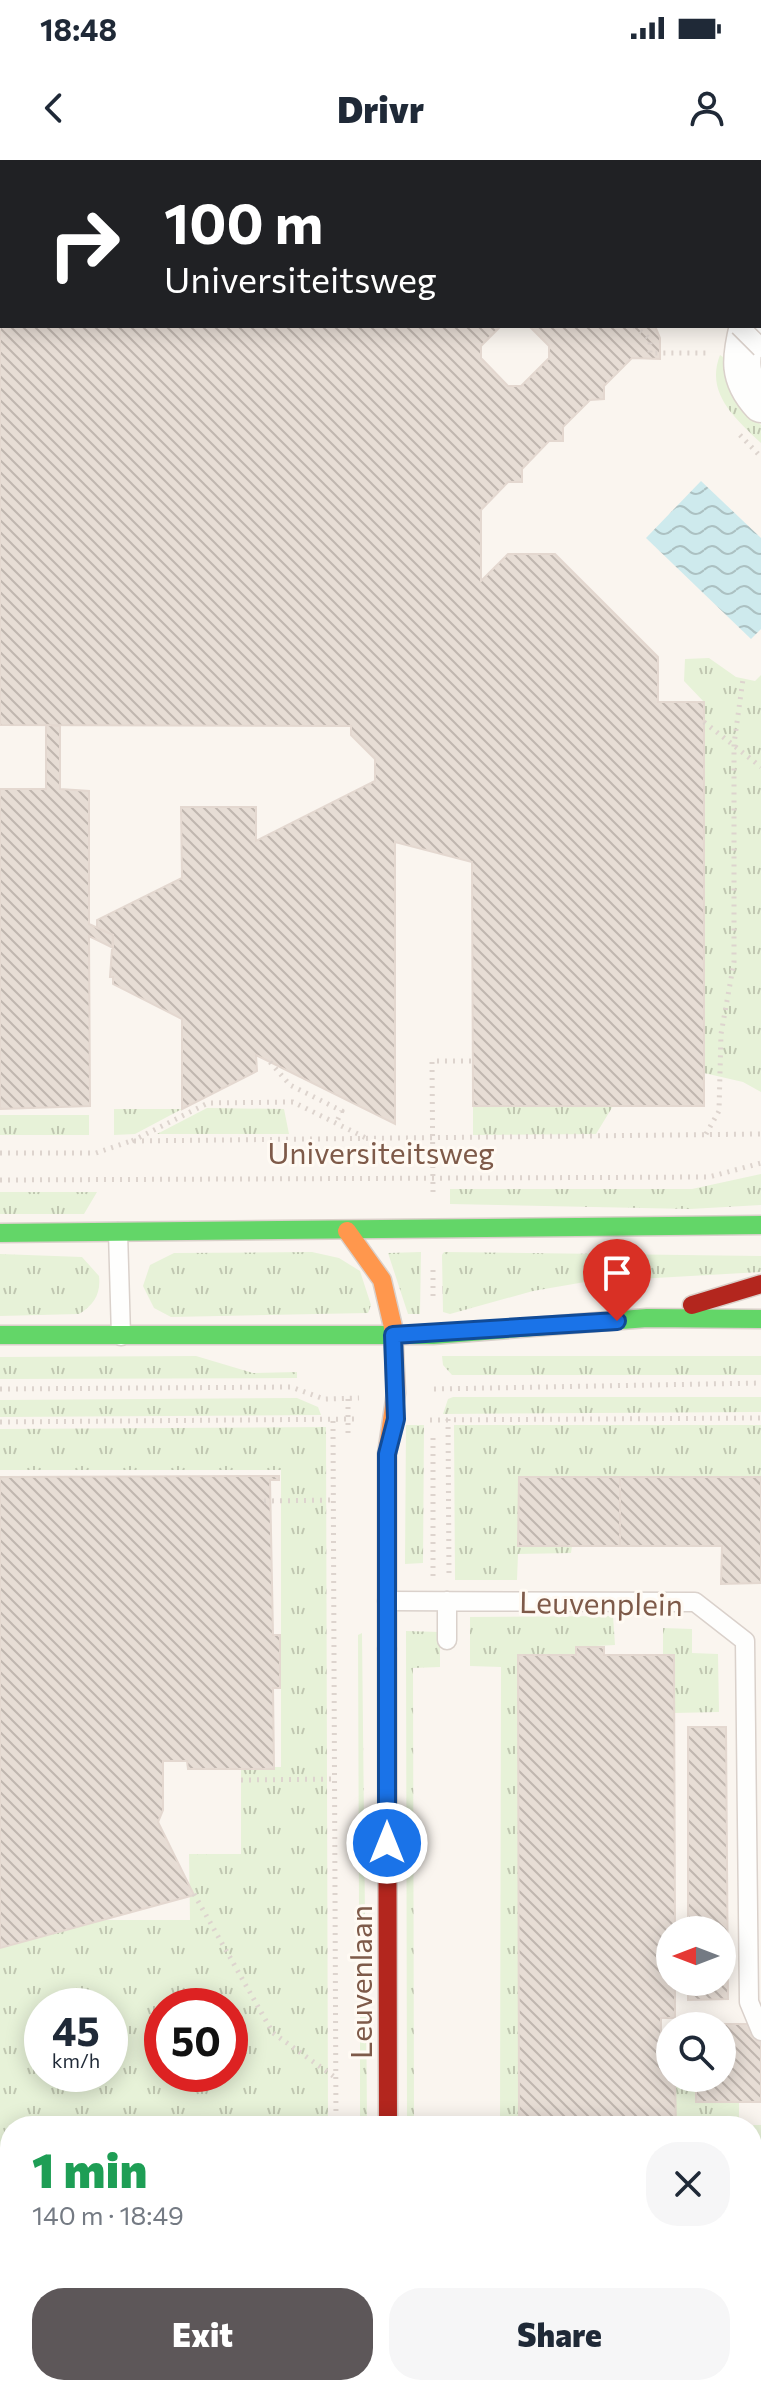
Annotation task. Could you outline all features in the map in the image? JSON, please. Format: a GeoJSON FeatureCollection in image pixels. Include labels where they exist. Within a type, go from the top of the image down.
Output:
{"type":"FeatureCollection","features":[{"type":"Feature","properties":{"kind":"main road"},"geometry":{"type":"LineString","coordinates":[[0,1233],[761,1225]]}},
{"type":"Feature","properties":{"kind":"main road"},"geometry":{"type":"LineString","coordinates":[[347,1231],[372,1261],[385,1287],[393,1335]]}},
{"type":"Feature","properties":{"kind":"main road"},"geometry":{"type":"LineString","coordinates":[[647,1318],[761,1284]]}},
{"type":"Feature","properties":{"kind":"main road"},"geometry":{"type":"LineString","coordinates":[[0,1335],[393,1335],[647,1318],[761,1319]]}},
{"type":"Feature","properties":{"kind":"main road"},"geometry":{"type":"LineString","coordinates":[[277,1335],[317,1354]]}},
{"type":"Feature","properties":{"kind":"main road","name":"Leuvenlaan"},"geometry":{"type":"LineString","coordinates":[[388,2116],[387,1454],[396,1419],[393,1335]]}},
{"type":"Feature","properties":{"kind":"main road","name":"Leuvenlaan"},"geometry":{"type":"LineString","coordinates":[[374,1414],[387,1454]]}},
{"type":"Feature","properties":{"kind":"street"},"geometry":{"type":"LineString","coordinates":[[748,328],[739,362],[743,379],[761,404]]}},
{"type":"Feature","properties":{"kind":"lane"},"geometry":{"type":"LineString","coordinates":[[741,328],[761,348]]}},
{"type":"Feature","properties":{"kind":"lane"},"geometry":{"type":"LineString","coordinates":[[118,1232],[121,1336]]}},
{"type":"Feature","properties":{"kind":"lane","name":"Leuvenplein"},"geometry":{"type":"LineString","coordinates":[[387,1601],[695,1602],[745,1641],[749,2002],[761,2031]]}},
{"type":"Feature","properties":{"kind":"lane"},"geometry":{"type":"LineString","coordinates":[[443,1601],[447,1640]]}},
{"type":"Feature","properties":{"kind":"path"},"geometry":{"type":"LineString","coordinates":[[636,328],[650,339],[650,353],[712,353]]}},
{"type":"Feature","properties":{"kind":"path"},"geometry":{"type":"LineString","coordinates":[[706,1135],[719,1111],[721,1034],[734,962],[734,744],[743,679]]}},
{"type":"Feature","properties":{"kind":"path"},"geometry":{"type":"LineString","coordinates":[[704,722],[761,767]]}},
{"type":"Feature","properties":{"kind":"path"},"geometry":{"type":"LineString","coordinates":[[433,1179],[432,1061],[472,1061]]}},
{"type":"Feature","properties":{"kind":"path"},"geometry":{"type":"LineString","coordinates":[[270,1062],[290,1085],[342,1111],[336,1123]]}},
{"type":"Feature","properties":{"kind":"path"},"geometry":{"type":"LineString","coordinates":[[0,1153],[96,1153],[131,1141],[208,1103],[293,1102],[371,1140]]}},
{"type":"Feature","properties":{"kind":"path"},"geometry":{"type":"LineString","coordinates":[[131,1141],[761,1134]]}},
{"type":"Feature","properties":{"kind":"path","name":"Universiteitsweg"},"geometry":{"type":"LineString","coordinates":[[0,1180],[709,1177],[761,1163]]}},
{"type":"Feature","properties":{"kind":"path"},"geometry":{"type":"LineString","coordinates":[[433,1389],[443,1601]]}},
{"type":"Feature","properties":{"kind":"path"},"geometry":{"type":"LineString","coordinates":[[0,1422],[333,1421],[374,1414]]}},
{"type":"Feature","properties":{"kind":"path"},"geometry":{"type":"LineString","coordinates":[[396,1419],[761,1418]]}},
{"type":"Feature","properties":{"kind":"path"},"geometry":{"type":"LineString","coordinates":[[443,1601],[448,1419]]}},
{"type":"Feature","properties":{"kind":"path"},"geometry":{"type":"LineString","coordinates":[[333,1421],[336,2116]]}},
{"type":"Feature","properties":{"kind":"path"},"geometry":{"type":"LineString","coordinates":[[264,1501],[334,1500]]}},
{"type":"Feature","properties":{"kind":"path"},"geometry":{"type":"LineString","coordinates":[[241,1780],[335,1779]]}},
{"type":"Feature","properties":{"kind":"path"},"geometry":{"type":"LineString","coordinates":[[194,1894],[273,2033],[336,2078]]}},
{"type":"Feature","properties":{"kind":"green space"},"geometry":{"type":"Polygon","coordinates":[[[720,355],[738,367],[751,416],[761,425],[761,443],[725,404],[716,381],[720,355]]]}},
{"type":"Feature","properties":{"kind":"green space"},"geometry":{"type":"Polygon","coordinates":[[[709,658],[736,677],[755,681],[761,675],[761,1092],[743,1082],[704,1073],[704,702],[684,681],[685,659],[709,658]]]}},
{"type":"Feature","properties":{"kind":"green space"},"geometry":{"type":"Polygon","coordinates":[[[473,1106],[613,1106],[596,1134],[473,1135],[473,1106]]]}},
{"type":"Feature","properties":{"kind":"green space"},"geometry":{"type":"Polygon","coordinates":[[[207,1108],[284,1109],[289,1134],[157,1134],[207,1108]]]}},
{"type":"Feature","properties":{"kind":"green space"},"geometry":{"type":"Polygon","coordinates":[[[114,1109],[182,1109],[135,1134],[114,1135],[114,1109]]]}},
{"type":"Feature","properties":{"kind":"green space"},"geometry":{"type":"Polygon","coordinates":[[[0,1115],[89,1115],[89,1135],[0,1135],[0,1115]]]}},
{"type":"Feature","properties":{"kind":"green space"},"geometry":{"type":"Polygon","coordinates":[[[761,1174],[761,1205],[690,1209],[450,1204],[450,1189],[692,1189],[761,1174]]]}},
{"type":"Feature","properties":{"kind":"green space"},"geometry":{"type":"Polygon","coordinates":[[[0,1192],[97,1192],[84,1214],[0,1214],[0,1192]]]}},
{"type":"Feature","properties":{"kind":"green space"},"geometry":{"type":"Polygon","coordinates":[[[312,1252],[339,1258],[360,1271],[371,1305],[368,1313],[171,1317],[154,1308],[143,1286],[150,1265],[174,1253],[312,1252]]]}},
{"type":"Feature","properties":{"kind":"green space"},"geometry":{"type":"Polygon","coordinates":[[[421,1252],[420,1314],[408,1314],[388,1253],[421,1252]]]}},
{"type":"Feature","properties":{"kind":"green space"},"geometry":{"type":"Polygon","coordinates":[[[444,1252],[761,1256],[761,1272],[585,1282],[533,1291],[450,1314],[443,1312],[444,1252]]]}},
{"type":"Feature","properties":{"kind":"green space"},"geometry":{"type":"Polygon","coordinates":[[[0,1254],[82,1257],[99,1276],[98,1294],[89,1307],[79,1314],[0,1316],[0,1254]]]}},
{"type":"Feature","properties":{"kind":"green space"},"geometry":{"type":"Polygon","coordinates":[[[196,1356],[253,1373],[297,1372],[297,1378],[0,1379],[0,1357],[196,1356]]]}},
{"type":"Feature","properties":{"kind":"green space"},"geometry":{"type":"Polygon","coordinates":[[[442,1356],[761,1356],[761,1375],[452,1375],[443,1365],[442,1356]]]}},
{"type":"Feature","properties":{"kind":"green space"},"geometry":{"type":"Polygon","coordinates":[[[761,1397],[761,1412],[443,1414],[448,1399],[761,1397]]]}},
{"type":"Feature","properties":{"kind":"green space"},"geometry":{"type":"Polygon","coordinates":[[[297,1398],[318,1407],[321,1415],[0,1417],[0,1400],[297,1398]]]}},
{"type":"Feature","properties":{"kind":"green space"},"geometry":{"type":"Polygon","coordinates":[[[406,1425],[424,1425],[423,1563],[405,1564],[406,1425]]]}},
{"type":"Feature","properties":{"kind":"green space"},"geometry":{"type":"Polygon","coordinates":[[[454,1425],[761,1425],[761,1477],[519,1477],[518,1546],[572,1546],[571,1553],[518,1554],[517,1580],[455,1580],[454,1425]]]}},
{"type":"Feature","properties":{"kind":"green space"},"geometry":{"type":"Polygon","coordinates":[[[326,1427],[328,2116],[0,2116],[0,1948],[100,1920],[190,1920],[189,1854],[241,1854],[241,1767],[281,1767],[281,1470],[0,1470],[0,1429],[326,1427]]]}},
{"type":"Feature","properties":{"kind":"green space"},"geometry":{"type":"Polygon","coordinates":[[[613,1616],[615,1645],[577,1647],[576,1655],[518,1655],[519,2116],[500,2116],[501,1667],[470,1666],[470,1617],[613,1616]]]}},
{"type":"Feature","properties":{"kind":"green space"},"geometry":{"type":"Polygon","coordinates":[[[663,1628],[692,1629],[692,1653],[718,1654],[719,1712],[674,1713],[674,1655],[663,1655],[663,1628]]]}},
{"type":"Feature","properties":{"kind":"green space"},"geometry":{"type":"Polygon","coordinates":[[[406,1631],[440,1632],[440,1667],[413,1668],[414,2116],[407,2116],[406,1631]]]}},
{"type":"Feature","properties":{"kind":"green space"},"geometry":{"type":"Polygon","coordinates":[[[362,1633],[365,1916],[359,1915],[358,1635],[362,1633]]]}},
{"type":"Feature","properties":{"kind":"green space"},"geometry":{"type":"Polygon","coordinates":[[[360,1977],[366,1977],[367,2116],[360,2116],[360,1977]]]}},
{"type":"Feature","properties":{"kind":"green space"},"geometry":{"type":"Polygon","coordinates":[[[675,2092],[696,2092],[696,2102],[739,2102],[739,2116],[676,2116],[675,2092]]]}},
{"type":"Feature","properties":{"kind":"water"},"geometry":{"type":"Polygon","coordinates":[[[701,481],[761,538],[761,629],[751,639],[646,538],[701,481]]]}},
{"type":"Feature","properties":{"kind":"building"},"geometry":{"type":"Polygon","coordinates":[[[0,328],[499,328],[481,346],[481,358],[508,386],[521,386],[549,358],[549,346],[531,328],[656,328],[660,338],[660,359],[632,358],[604,386],[604,399],[590,400],[563,427],[563,441],[549,441],[522,469],[522,482],[508,482],[481,510],[481,581],[508,554],[555,554],[658,657],[658,702],[704,702],[704,1106],[473,1106],[472,862],[395,842],[395,1124],[256,1055],[257,1071],[182,1109],[182,1019],[113,984],[113,977],[110,977],[113,935],[97,928],[97,920],[182,878],[181,807],[256,807],[256,841],[375,781],[375,759],[351,735],[351,726],[0,725],[0,328]]]}},
{"type":"Feature","properties":{"kind":"building"},"geometry":{"type":"Polygon","coordinates":[[[46,725],[60,726],[60,789],[89,791],[89,924],[113,935],[113,948],[89,936],[90,1106],[0,1109],[0,789],[46,789],[46,725]]]}},
{"type":"Feature","properties":{"kind":"building"},"geometry":{"type":"Polygon","coordinates":[[[279,1476],[279,1480],[270,1480],[273,1635],[280,1635],[280,1688],[273,1688],[274,1769],[188,1769],[187,1761],[163,1761],[163,1810],[158,1822],[194,1895],[0,1948],[0,1477],[279,1476]]]}},
{"type":"Feature","properties":{"kind":"building"},"geometry":{"type":"Polygon","coordinates":[[[519,1477],[620,1477],[620,1546],[518,1546],[519,1477]]]}},
{"type":"Feature","properties":{"kind":"building"},"geometry":{"type":"Polygon","coordinates":[[[620,1477],[761,1477],[761,1583],[721,1584],[722,1546],[620,1546],[620,1477]]]}},
{"type":"Feature","properties":{"kind":"building"},"geometry":{"type":"Polygon","coordinates":[[[576,1647],[604,1647],[604,1655],[674,1655],[675,1916],[656,1916],[656,1996],[675,1996],[675,2012],[656,2012],[656,2092],[675,2092],[676,2116],[519,2116],[518,1655],[576,1655],[576,1647]]]}},
{"type":"Feature","properties":{"kind":"building"},"geometry":{"type":"Polygon","coordinates":[[[688,1727],[726,1727],[727,1916],[688,1916],[688,1727]]]}},
{"type":"Feature","properties":{"kind":"building"},"geometry":{"type":"Polygon","coordinates":[[[688,1996],[728,1996],[728,1999],[688,2000],[688,1996]]]}},
{"type":"Feature","properties":{"kind":"building"},"geometry":{"type":"Polygon","coordinates":[[[736,2024],[761,2024],[761,2102],[696,2102],[696,2092],[736,2092],[736,2024]]]}},
{"type":"Feature","properties":{"kind":"traffic: fast"},"geometry":{"type":"LineString","coordinates":[[0,1233],[761,1225]]}},
{"type":"Feature","properties":{"kind":"traffic: fast"},"geometry":{"type":"LineString","coordinates":[[0,1335],[433,1335],[647,1318],[761,1319]]}},
{"type":"Feature","properties":{"kind":"traffic: slow"},"geometry":{"type":"LineString","coordinates":[[347,1231],[382,1280],[393,1327],[396,1393],[387,1454],[387,1649]]}},
{"type":"Feature","properties":{"kind":"traffic: jam"},"geometry":{"type":"LineString","coordinates":[[692,1305],[761,1284]]}},
{"type":"Feature","properties":{"kind":"traffic: jam"},"geometry":{"type":"LineString","coordinates":[[387,1649],[388,2116]]}},
{"type":"Feature","properties":{"kind":"route"},"geometry":{"type":"LineString","coordinates":[[387,1843],[387,1454],[396,1419],[393,1335],[433,1335],[617,1321]]}}]}
